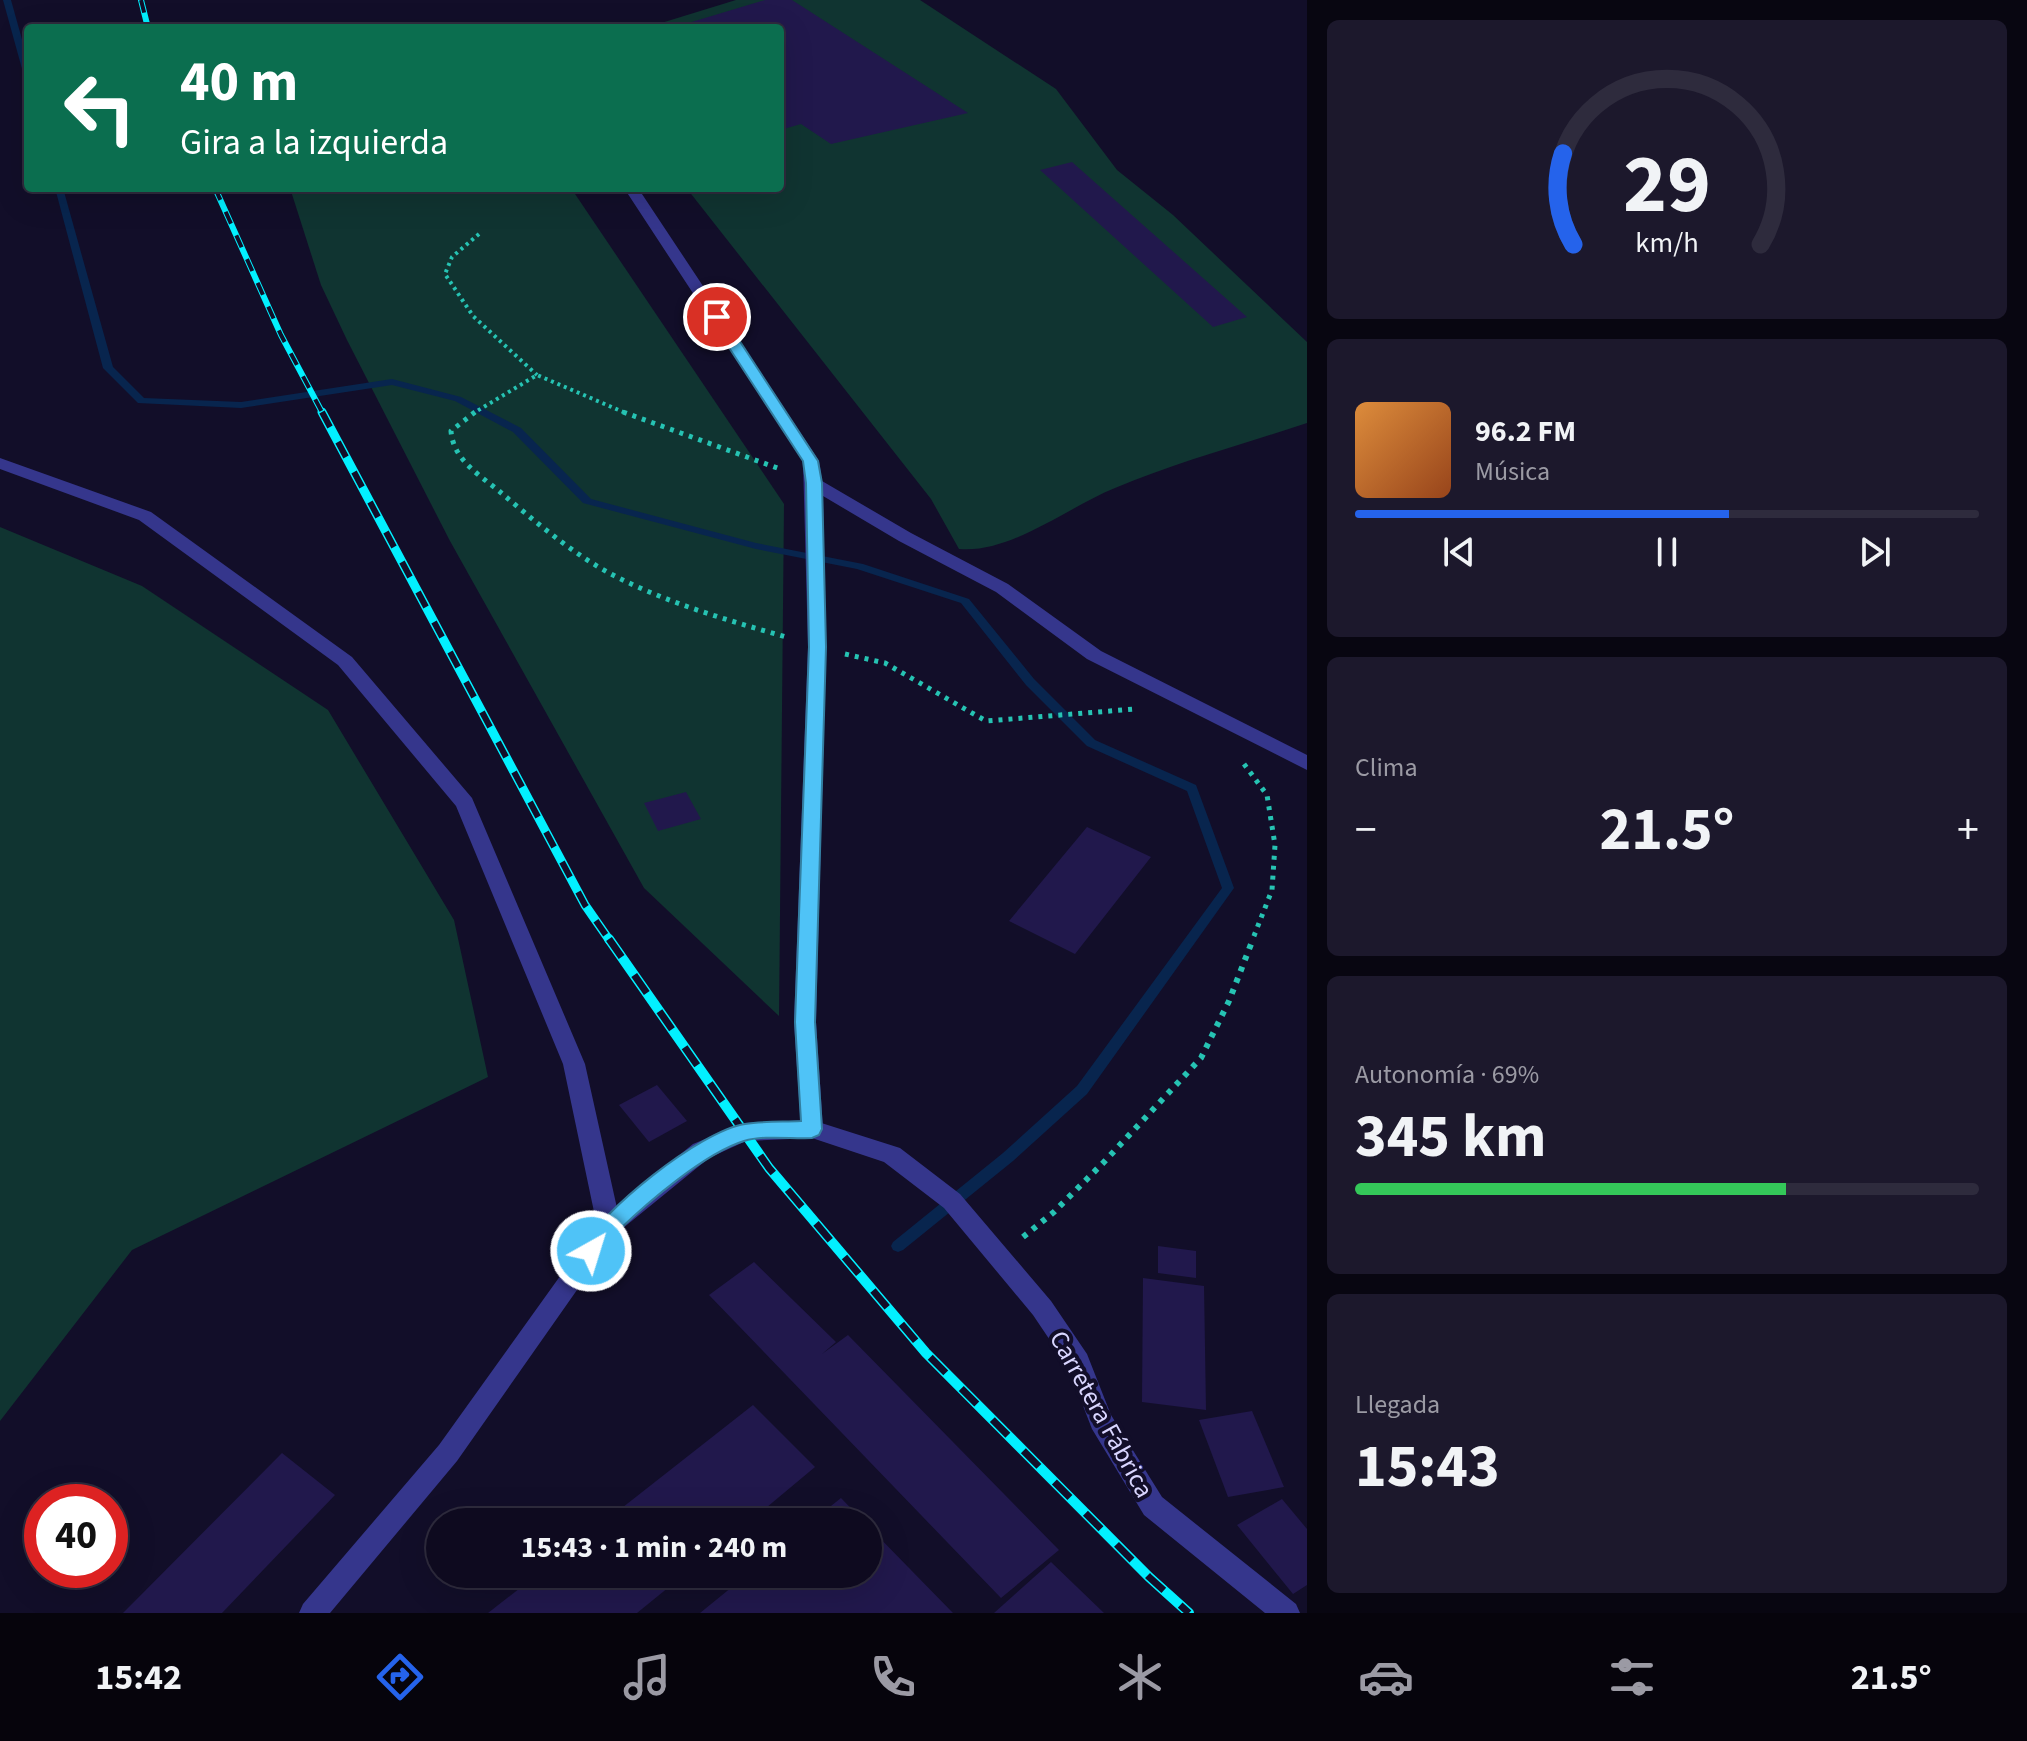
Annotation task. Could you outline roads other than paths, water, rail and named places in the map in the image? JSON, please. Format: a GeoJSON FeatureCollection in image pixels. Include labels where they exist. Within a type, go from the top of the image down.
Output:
{"type":"FeatureCollection","features":[{"type":"Feature","properties":{"kind":"street"},"geometry":{"type":"LineString","coordinates":[[313,1613],[448,1453],[609,1226],[701,1151],[744,1132],[812,1129],[805,1022],[817,647],[811,461],[634,192]]}},
{"type":"Feature","properties":{"kind":"street"},"geometry":{"type":"LineString","coordinates":[[0,463],[145,516],[345,661],[465,803],[574,1064],[609,1226]]}},
{"type":"Feature","properties":{"kind":"street"},"geometry":{"type":"LineString","coordinates":[[814,483],[905,537],[1002,588],[1094,655],[1307,763]]}},
{"type":"Feature","properties":{"kind":"street","name":"Carretera Fábrica"},"geometry":{"type":"LineString","coordinates":[[812,1129],[892,1155],[952,1201],[1042,1308],[1078,1362],[1101,1421],[1153,1506],[1286,1613]]}},
{"type":"Feature","properties":{"kind":"waterway"},"geometry":{"type":"LineString","coordinates":[[7,0],[24,62]]}},
{"type":"Feature","properties":{"kind":"waterway"},"geometry":{"type":"LineString","coordinates":[[60,192],[108,368],[141,401],[241,405],[392,382],[458,399],[517,430],[587,501],[756,546],[859,566],[965,601],[1030,682],[1091,743],[1192,788],[1228,888],[1082,1090],[1008,1157],[898,1246]]}},
{"type":"Feature","properties":{"kind":"railway"},"geometry":{"type":"LineString","coordinates":[[141,0],[147,24]]}},
{"type":"Feature","properties":{"kind":"railway"},"geometry":{"type":"LineString","coordinates":[[217,192],[281,335],[323,414]]}},
{"type":"Feature","properties":{"kind":"railway"},"geometry":{"type":"LineString","coordinates":[[322,412],[585,905],[610,941]]}},
{"type":"Feature","properties":{"kind":"railway"},"geometry":{"type":"LineString","coordinates":[[609,939],[769,1168],[926,1353],[1149,1577],[1189,1613]]}}]}
